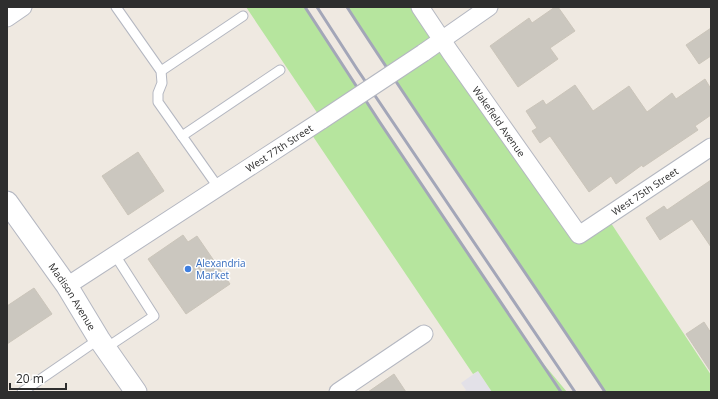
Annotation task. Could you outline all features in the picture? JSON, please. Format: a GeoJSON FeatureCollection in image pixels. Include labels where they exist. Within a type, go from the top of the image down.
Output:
{"type":"FeatureCollection","features":[{"type":"Feature","properties":{"kind":"street"},"geometry":{"type":"LineString","coordinates":[[7,18],[23,7]]}},
{"type":"Feature","properties":{"kind":"street","name":"Wakefield Avenue"},"geometry":{"type":"LineString","coordinates":[[420,7],[579,235]]}},
{"type":"Feature","properties":{"kind":"street","name":"West 77th Street"},"geometry":{"type":"LineString","coordinates":[[67,286],[322,120],[490,7]]}},
{"type":"Feature","properties":{"kind":"street","name":"West 75th Street"},"geometry":{"type":"LineString","coordinates":[[579,235],[711,147]]}},
{"type":"Feature","properties":{"kind":"street","name":"Madison Avenue"},"geometry":{"type":"LineString","coordinates":[[7,202],[67,286],[102,344],[136,392]]}},
{"type":"Feature","properties":{"kind":"street"},"geometry":{"type":"LineString","coordinates":[[338,392],[424,334]]}},
{"type":"Feature","properties":{"kind":"lane"},"geometry":{"type":"LineString","coordinates":[[116,7],[161,71],[162,83],[158,93],[158,102],[218,187]]}},
{"type":"Feature","properties":{"kind":"lane"},"geometry":{"type":"LineString","coordinates":[[161,71],[243,16]]}},
{"type":"Feature","properties":{"kind":"lane"},"geometry":{"type":"LineString","coordinates":[[182,136],[280,70]]}},
{"type":"Feature","properties":{"kind":"lane"},"geometry":{"type":"LineString","coordinates":[[22,392],[102,344],[154,316],[115,255]]}},
{"type":"Feature","properties":{"kind":"shaded area"},"geometry":{"type":"Polygon","coordinates":[[[478,371],[492,392],[464,392],[466,390],[461,383],[478,371]]]}},
{"type":"Feature","properties":{"kind":"green space"},"geometry":{"type":"Polygon","coordinates":[[[246,7],[305,7],[531,349],[567,392],[492,392],[478,371],[473,374],[308,129],[322,120],[246,7]]]}},
{"type":"Feature","properties":{"kind":"green space"},"geometry":{"type":"Polygon","coordinates":[[[347,7],[420,7],[579,235],[607,217],[711,375],[711,392],[605,392],[347,7]]]}},
{"type":"Feature","properties":{"kind":"building"},"geometry":{"type":"Polygon","coordinates":[[[555,7],[558,7],[575,31],[550,48],[558,59],[518,87],[490,46],[529,18],[532,23],[555,7]]]}},
{"type":"Feature","properties":{"kind":"building"},"geometry":{"type":"Polygon","coordinates":[[[711,28],[711,56],[699,64],[686,45],[711,28]]]}},
{"type":"Feature","properties":{"kind":"building"},"geometry":{"type":"Polygon","coordinates":[[[705,79],[711,89],[711,115],[695,126],[698,130],[643,167],[642,165],[616,184],[611,176],[589,192],[550,136],[540,143],[532,131],[537,128],[526,111],[543,100],[546,105],[575,85],[593,111],[629,86],[647,112],[672,93],[676,99],[705,79]]]}},
{"type":"Feature","properties":{"kind":"building"},"geometry":{"type":"Polygon","coordinates":[[[138,152],[164,191],[128,215],[102,176],[138,152]]]}},
{"type":"Feature","properties":{"kind":"building"},"geometry":{"type":"Polygon","coordinates":[[[711,180],[711,247],[692,219],[660,240],[646,218],[664,206],[667,210],[711,180]]]}},
{"type":"Feature","properties":{"kind":"building","name":"Alexandria Market"},"geometry":{"type":"Polygon","coordinates":[[[183,235],[188,242],[197,236],[230,284],[186,314],[148,259],[183,235]]]}},
{"type":"Feature","properties":{"kind":"building"},"geometry":{"type":"Polygon","coordinates":[[[34,288],[52,314],[7,344],[7,306],[34,288]]]}},
{"type":"Feature","properties":{"kind":"building"},"geometry":{"type":"Polygon","coordinates":[[[704,322],[711,333],[711,372],[686,334],[704,322]]]}},
{"type":"Feature","properties":{"kind":"building"},"geometry":{"type":"Polygon","coordinates":[[[394,374],[406,392],[368,392],[394,374]]]}},
{"type":"Feature","properties":{"kind":"railway"},"geometry":{"type":"LineString","coordinates":[[305,7],[379,121],[561,392]]}},
{"type":"Feature","properties":{"kind":"railway"},"geometry":{"type":"LineString","coordinates":[[317,7],[357,69],[575,392]]}},
{"type":"Feature","properties":{"kind":"railway"},"geometry":{"type":"LineString","coordinates":[[347,7],[605,392]]}},
{"type":"Feature","properties":{"kind":"place","name":"Alexandria Market"},"geometry":{"type":"Point","coordinates":[188,269]}}]}
